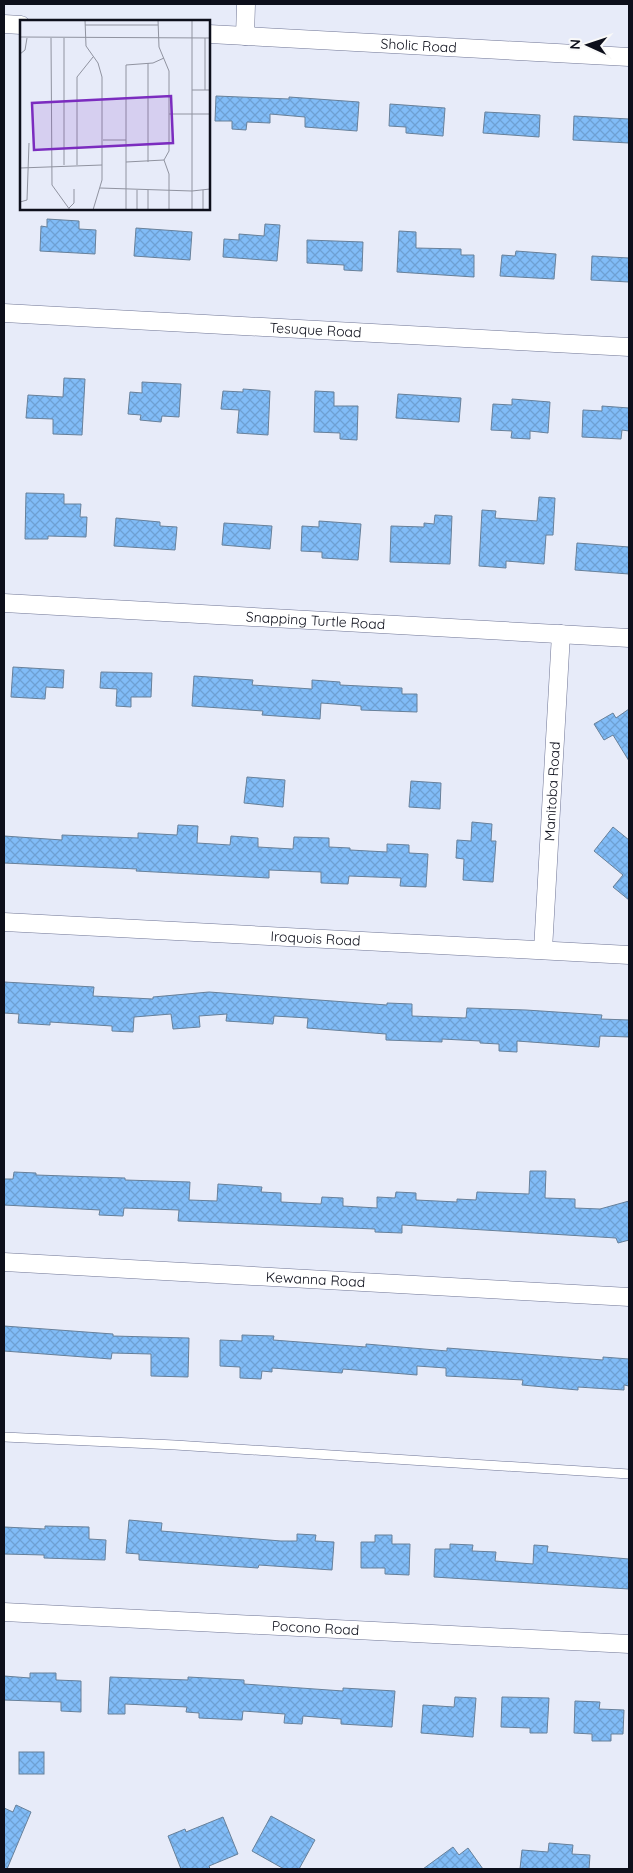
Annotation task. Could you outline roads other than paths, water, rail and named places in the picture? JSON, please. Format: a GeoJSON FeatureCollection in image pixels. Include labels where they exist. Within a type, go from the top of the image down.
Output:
{"type":"FeatureCollection","features":[{"type":"Feature","properties":{"kind":"street"},"geometry":{"type":"LineString","coordinates":[[245,36],[246,4]]}},
{"type":"Feature","properties":{"kind":"street"},"geometry":{"type":"LineString","coordinates":[[4,24],[20,25]]}},
{"type":"Feature","properties":{"kind":"street","name":"Sholic Road"},"geometry":{"type":"LineString","coordinates":[[210,34],[629,57]]}},
{"type":"Feature","properties":{"kind":"street","name":"Tesuque Road"},"geometry":{"type":"LineString","coordinates":[[4,313],[629,347]]}},
{"type":"Feature","properties":{"kind":"street","name":"Snapping Turtle Road"},"geometry":{"type":"LineString","coordinates":[[4,603],[629,638]]}},
{"type":"Feature","properties":{"kind":"street","name":"Manitoba Road"},"geometry":{"type":"LineString","coordinates":[[543,950],[561,634]]}},
{"type":"Feature","properties":{"kind":"street","name":"Iroquois Road"},"geometry":{"type":"LineString","coordinates":[[4,922],[629,955]]}},
{"type":"Feature","properties":{"kind":"street","name":"Kewanna Road"},"geometry":{"type":"LineString","coordinates":[[4,1262],[629,1297]]}},
{"type":"Feature","properties":{"kind":"street","name":"Pocono Road"},"geometry":{"type":"LineString","coordinates":[[4,1612],[629,1644]]}},
{"type":"Feature","properties":{"kind":"lane"},"geometry":{"type":"LineString","coordinates":[[4,1437],[224,1448],[629,1474]]}}]}
